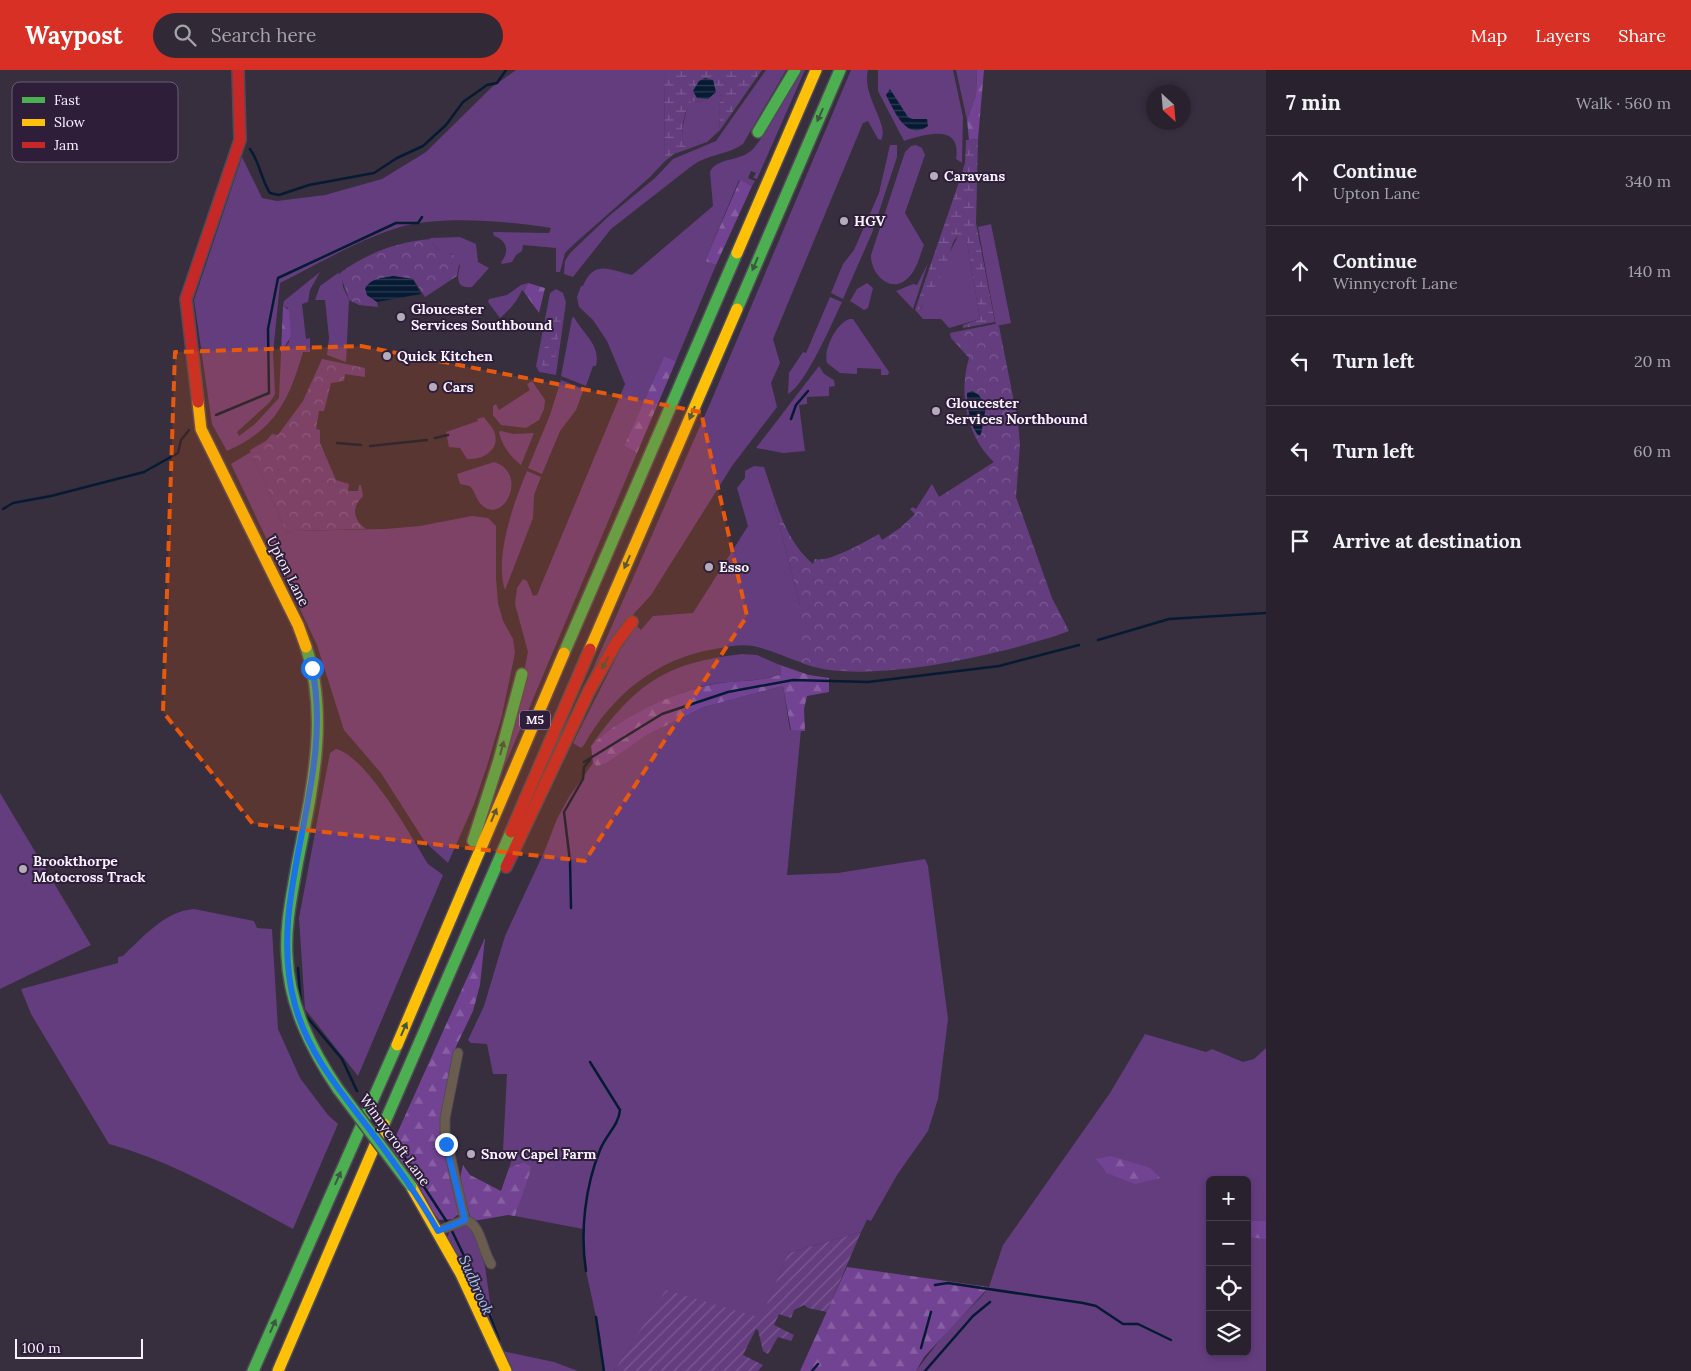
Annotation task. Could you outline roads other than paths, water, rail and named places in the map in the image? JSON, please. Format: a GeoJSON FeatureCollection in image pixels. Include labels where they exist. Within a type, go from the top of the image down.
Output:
{"type":"FeatureCollection","features":[{"type":"Feature","properties":{"kind":"main road","name":"Upton Lane"},"geometry":{"type":"LineString","coordinates":[[238,70],[240,140],[186,299],[201,429],[298,625],[310,658],[317,690],[319,713],[317,754],[288,920],[288,967],[294,1004],[306,1036],[322,1066],[338,1088]]}},
{"type":"Feature","properties":{"kind":"main road"},"geometry":{"type":"LineString","coordinates":[[758,132],[795,70]]}},
{"type":"Feature","properties":{"kind":"main road","name":"M5"},"geometry":{"type":"LineString","coordinates":[[253,1371],[429,972],[452,912],[816,70]]}},
{"type":"Feature","properties":{"kind":"main road","name":"M5"},"geometry":{"type":"LineString","coordinates":[[278,1371],[840,70]]}},
{"type":"Feature","properties":{"kind":"main road","name":"M5"},"geometry":{"type":"LineString","coordinates":[[472,920],[504,870],[589,691],[616,643],[632,622]]}},
{"type":"Feature","properties":{"kind":"main road","name":"M5"},"geometry":{"type":"LineString","coordinates":[[452,912],[468,855],[499,760],[522,674]]}},
{"type":"Feature","properties":{"kind":"main road","name":"Winnycroft Lane"},"geometry":{"type":"LineString","coordinates":[[338,1088],[411,1186],[438,1231],[461,1274],[506,1371]]}},
{"type":"Feature","properties":{"kind":"street"},"geometry":{"type":"LineString","coordinates":[[458,1053],[445,1118],[445,1133],[465,1220]]}},
{"type":"Feature","properties":{"kind":"street"},"geometry":{"type":"LineString","coordinates":[[438,1231],[465,1220],[472,1223],[481,1236],[484,1254],[491,1264]]}},
{"type":"Feature","properties":{"kind":"water"},"geometry":{"type":"Polygon","coordinates":[[[705,78],[713,80],[716,92],[708,99],[697,98],[693,91],[699,81],[705,78]]]}},
{"type":"Feature","properties":{"kind":"water"},"geometry":{"type":"Polygon","coordinates":[[[890,89],[908,117],[912,119],[927,119],[928,126],[920,130],[913,130],[907,127],[897,116],[886,95],[890,89]]]}},
{"type":"Feature","properties":{"kind":"water"},"geometry":{"type":"Polygon","coordinates":[[[393,276],[413,279],[421,294],[377,302],[367,295],[365,289],[367,285],[377,279],[393,276]]]}},
{"type":"Feature","properties":{"kind":"water"},"geometry":{"type":"Polygon","coordinates":[[[972,391],[979,395],[986,407],[979,436],[973,427],[968,410],[967,393],[972,391]]]}},
{"type":"Feature","properties":{"kind":"waterway"},"geometry":{"type":"LineString","coordinates":[[250,149],[270,193],[279,195],[309,185],[374,173],[397,158],[423,146],[446,125],[463,102],[487,85],[497,83],[506,70]]}},
{"type":"Feature","properties":{"kind":"waterway"},"geometry":{"type":"LineString","coordinates":[[216,415],[269,393],[268,329],[278,278],[396,223],[418,223],[422,217]]}},
{"type":"Feature","properties":{"kind":"waterway"},"geometry":{"type":"LineString","coordinates":[[791,419],[796,405],[808,391]]}},
{"type":"Feature","properties":{"kind":"waterway"},"geometry":{"type":"LineString","coordinates":[[3,509],[13,503],[51,496],[144,472],[178,453],[181,440],[189,430]]}},
{"type":"Feature","properties":{"kind":"waterway"},"geometry":{"type":"LineString","coordinates":[[435,438],[448,435]]}},
{"type":"Feature","properties":{"kind":"waterway"},"geometry":{"type":"LineString","coordinates":[[370,446],[427,440]]}},
{"type":"Feature","properties":{"kind":"waterway"},"geometry":{"type":"LineString","coordinates":[[337,443],[361,445]]}},
{"type":"Feature","properties":{"kind":"waterway"},"geometry":{"type":"LineString","coordinates":[[1098,640],[1169,619],[1266,613]]}},
{"type":"Feature","properties":{"kind":"waterway"},"geometry":{"type":"LineString","coordinates":[[584,762],[662,714],[728,692],[793,680],[868,682],[999,666],[1079,645]]}},
{"type":"Feature","properties":{"kind":"waterway"},"geometry":{"type":"LineString","coordinates":[[571,908],[570,861],[564,812],[583,779],[584,767],[590,760]]}},
{"type":"Feature","properties":{"kind":"waterway","name":"Sudbrook"},"geometry":{"type":"LineString","coordinates":[[298,968],[301,1006]]}},
{"type":"Feature","properties":{"kind":"waterway","name":"Sudbrook"},"geometry":{"type":"LineString","coordinates":[[302,1011],[342,1059],[357,1091]]}},
{"type":"Feature","properties":{"kind":"waterway"},"geometry":{"type":"LineString","coordinates":[[586,1271],[584,1225],[587,1194],[600,1150],[615,1126],[620,1110],[590,1062]]}},
{"type":"Feature","properties":{"kind":"waterway","name":"Sudbrook"},"geometry":{"type":"LineString","coordinates":[[392,1138],[447,1222]]}},
{"type":"Feature","properties":{"kind":"waterway","name":"Sudbrook"},"geometry":{"type":"LineString","coordinates":[[452,1231],[481,1291],[499,1340]]}},
{"type":"Feature","properties":{"kind":"waterway"},"geometry":{"type":"LineString","coordinates":[[935,1285],[948,1283],[1096,1306],[1123,1324],[1138,1324],[1171,1340]]}},
{"type":"Feature","properties":{"kind":"waterway"},"geometry":{"type":"LineString","coordinates":[[925,1371],[973,1316],[990,1302]]}},
{"type":"Feature","properties":{"kind":"waterway"},"geometry":{"type":"LineString","coordinates":[[921,1348],[931,1312]]}},
{"type":"Feature","properties":{"kind":"waterway"},"geometry":{"type":"LineString","coordinates":[[596,1317],[604,1371]]}},
{"type":"Feature","properties":{"kind":"waterway"},"geometry":{"type":"LineString","coordinates":[[812,1371],[818,1364]]}},
{"type":"Feature","properties":{"kind":"place","name":"Caravans"},"geometry":{"type":"Point","coordinates":[934,176]}},
{"type":"Feature","properties":{"kind":"place","name":"HGV"},"geometry":{"type":"Point","coordinates":[844,221]}},
{"type":"Feature","properties":{"kind":"place","name":"Gloucester Services Southbound"},"geometry":{"type":"Point","coordinates":[401,317]}},
{"type":"Feature","properties":{"kind":"place","name":"Quick Kitchen"},"geometry":{"type":"Point","coordinates":[387,356]}},
{"type":"Feature","properties":{"kind":"place","name":"Cars"},"geometry":{"type":"Point","coordinates":[433,387]}},
{"type":"Feature","properties":{"kind":"place","name":"Gloucester Services Northbound"},"geometry":{"type":"Point","coordinates":[936,411]}},
{"type":"Feature","properties":{"kind":"place","name":"Esso"},"geometry":{"type":"Point","coordinates":[709,567]}},
{"type":"Feature","properties":{"kind":"place","name":"Brookthorpe Motocross Track"},"geometry":{"type":"Point","coordinates":[23,869]}},
{"type":"Feature","properties":{"kind":"place","name":"Snow Capel Farm"},"geometry":{"type":"Point","coordinates":[471,1154]}}]}
